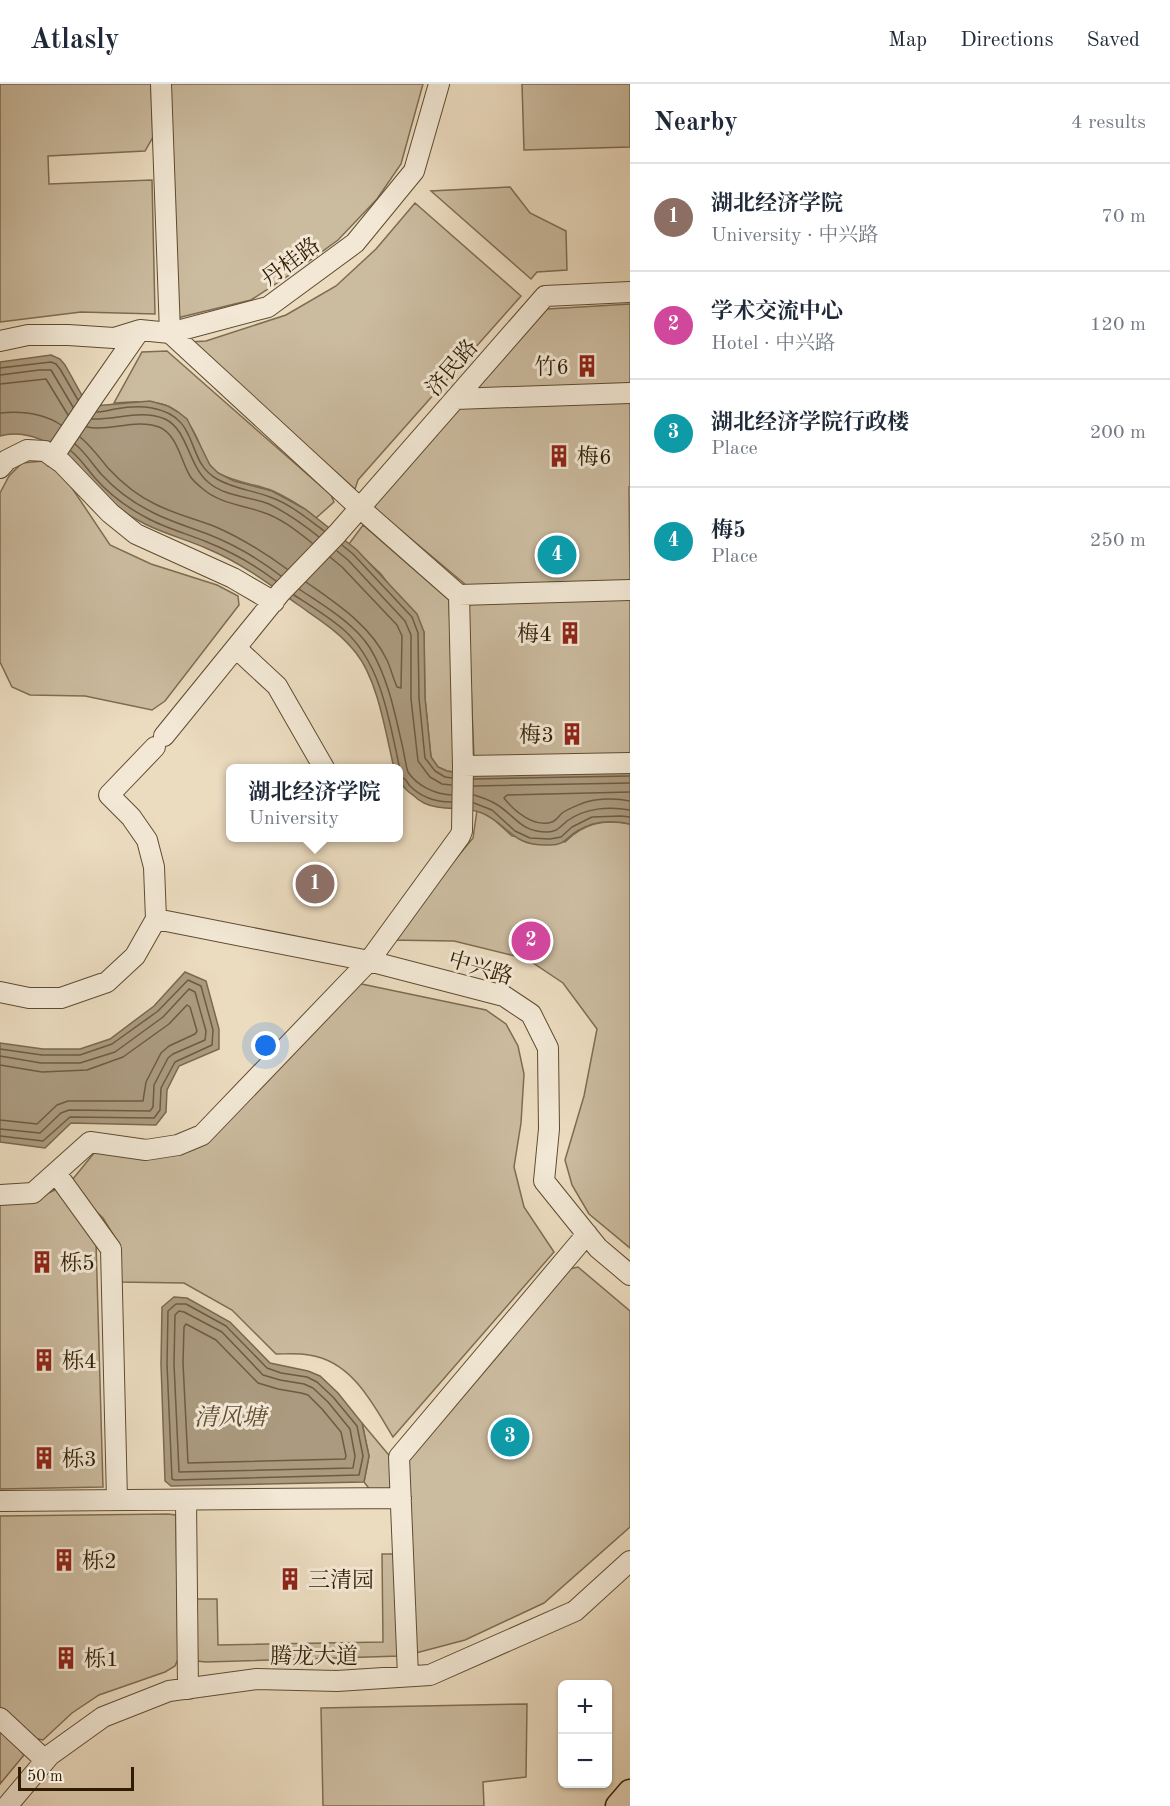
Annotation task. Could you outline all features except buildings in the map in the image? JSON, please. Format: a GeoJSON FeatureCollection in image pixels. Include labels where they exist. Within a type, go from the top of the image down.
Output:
{"type":"FeatureCollection","features":[{"type":"Feature","properties":{"kind":"main road"},"geometry":{"type":"LineString","coordinates":[[618,1806],[630,1792]]}},
{"type":"Feature","properties":{"kind":"street"},"geometry":{"type":"LineString","coordinates":[[161,84],[170,333],[360,508],[459,595],[630,590]]}},
{"type":"Feature","properties":{"kind":"street","name":"丹桂路"},"geometry":{"type":"LineString","coordinates":[[0,341],[28,335],[114,338],[140,330],[170,333],[268,307],[355,243],[414,171],[439,84]]}},
{"type":"Feature","properties":{"kind":"street","name":"济民路"},"geometry":{"type":"LineString","coordinates":[[156,919],[154,867],[147,840],[131,817],[109,795],[160,741],[281,592],[337,534],[545,296],[630,292]]}},
{"type":"Feature","properties":{"kind":"street"},"geometry":{"type":"LineString","coordinates":[[55,455],[140,330]]}},
{"type":"Feature","properties":{"kind":"street"},"geometry":{"type":"LineString","coordinates":[[455,399],[630,393]]}},
{"type":"Feature","properties":{"kind":"street"},"geometry":{"type":"LineString","coordinates":[[0,468],[7,460],[27,450],[45,451],[55,455],[110,513],[136,534],[233,578],[274,602]]}},
{"type":"Feature","properties":{"kind":"street"},"geometry":{"type":"LineString","coordinates":[[0,1195],[33,1193],[90,1142],[146,1150],[178,1144],[202,1136],[369,961],[462,831],[459,595]]}},
{"type":"Feature","properties":{"kind":"street"},"geometry":{"type":"LineString","coordinates":[[236,648],[277,686],[322,764]]}},
{"type":"Feature","properties":{"kind":"street"},"geometry":{"type":"LineString","coordinates":[[463,769],[630,763]]}},
{"type":"Feature","properties":{"kind":"street"},"geometry":{"type":"LineString","coordinates":[[0,992],[29,998],[61,998],[107,982],[135,956],[156,919]]}},
{"type":"Feature","properties":{"kind":"street","name":"中兴路"},"geometry":{"type":"LineString","coordinates":[[156,919],[369,961],[504,996],[531,1014],[548,1048],[549,1129],[544,1181],[598,1248],[630,1275]]}},
{"type":"Feature","properties":{"kind":"street"},"geometry":{"type":"LineString","coordinates":[[56,1173],[111,1249],[117,1500]]}},
{"type":"Feature","properties":{"kind":"street"},"geometry":{"type":"LineString","coordinates":[[408,1676],[399,1456],[587,1234]]}},
{"type":"Feature","properties":{"kind":"street"},"geometry":{"type":"LineString","coordinates":[[0,1501],[401,1498]]}},
{"type":"Feature","properties":{"kind":"street"},"geometry":{"type":"LineString","coordinates":[[186,1500],[188,1689]]}},
{"type":"Feature","properties":{"kind":"street","name":"腾龙大道"},"geometry":{"type":"LineString","coordinates":[[7,1806],[50,1755],[103,1717],[169,1691],[256,1679],[337,1680],[430,1675],[575,1611],[630,1561]]}},
{"type":"Feature","properties":{"kind":"street"},"geometry":{"type":"LineString","coordinates":[[0,1718],[45,1760]]}},
{"type":"Feature","properties":{"kind":"shaded area"},"geometry":{"type":"Polygon","coordinates":[[[0,84],[151,84],[153,137],[145,151],[48,156],[49,184],[152,180],[155,314],[81,312],[0,322],[0,84]]]}},
{"type":"Feature","properties":{"kind":"shaded area"},"geometry":{"type":"Polygon","coordinates":[[[170,84],[423,84],[401,164],[377,199],[338,240],[251,300],[177,318],[170,84]]]}},
{"type":"Feature","properties":{"kind":"shaded area"},"geometry":{"type":"Polygon","coordinates":[[[522,84],[630,84],[630,147],[524,150],[522,84]]]}},
{"type":"Feature","properties":{"kind":"shaded area"},"geometry":{"type":"Polygon","coordinates":[[[510,187],[530,213],[566,231],[567,270],[537,272],[531,279],[431,191],[510,187]]]}},
{"type":"Feature","properties":{"kind":"shaded area"},"geometry":{"type":"Polygon","coordinates":[[[415,203],[521,296],[358,480],[355,489],[190,342],[206,341],[286,315],[336,286],[376,249],[415,203]]]}},
{"type":"Feature","properties":{"kind":"shaded area"},"geometry":{"type":"Polygon","coordinates":[[[630,304],[630,581],[478,587],[466,585],[373,507],[547,309],[630,304]]]}},
{"type":"Feature","properties":{"kind":"shaded area"},"geometry":{"type":"Polygon","coordinates":[[[167,351],[331,495],[334,502],[316,518],[273,491],[233,479],[216,471],[207,461],[193,430],[176,411],[156,403],[114,403],[142,352],[167,351]]]}},
{"type":"Feature","properties":{"kind":"shaded area"},"geometry":{"type":"Polygon","coordinates":[[[43,461],[62,473],[110,545],[151,564],[217,585],[238,596],[239,605],[165,701],[152,710],[85,696],[30,695],[12,687],[0,662],[0,493],[9,476],[22,463],[43,461]]]}},
{"type":"Feature","properties":{"kind":"shaded area"},"geometry":{"type":"Polygon","coordinates":[[[363,525],[449,600],[455,772],[438,767],[431,757],[425,698],[424,632],[381,574],[349,544],[363,525]]]}},
{"type":"Feature","properties":{"kind":"shaded area"},"geometry":{"type":"Polygon","coordinates":[[[630,599],[630,762],[474,759],[468,608],[473,602],[630,599]]]}},
{"type":"Feature","properties":{"kind":"shaded area"},"geometry":{"type":"Polygon","coordinates":[[[477,810],[489,815],[512,836],[565,842],[579,830],[594,824],[611,822],[630,824],[630,1248],[589,1214],[572,1185],[565,1160],[584,1096],[597,1029],[563,983],[527,959],[454,941],[389,940],[473,838],[477,810]]]}},
{"type":"Feature","properties":{"kind":"shaded area"},"geometry":{"type":"Polygon","coordinates":[[[352,982],[486,1010],[506,1024],[518,1046],[524,1074],[521,1123],[514,1167],[524,1207],[554,1252],[393,1437],[360,1386],[337,1366],[309,1355],[276,1354],[232,1310],[184,1283],[118,1282],[119,1244],[103,1218],[68,1185],[99,1147],[205,1142],[352,982]]]}},
{"type":"Feature","properties":{"kind":"shaded area"},"geometry":{"type":"Polygon","coordinates":[[[59,1188],[96,1242],[103,1487],[0,1489],[0,1202],[34,1200],[59,1188]]]}},
{"type":"Feature","properties":{"kind":"shaded area"},"geometry":{"type":"Polygon","coordinates":[[[578,1267],[630,1311],[630,1527],[544,1603],[465,1640],[412,1654],[405,1460],[569,1269],[578,1267]]]}},
{"type":"Feature","properties":{"kind":"shaded area"},"geometry":{"type":"Polygon","coordinates":[[[362,1423],[393,1460],[393,1484],[389,1489],[371,1491],[364,1482],[369,1456],[362,1423]]]}},
{"type":"Feature","properties":{"kind":"shaded area"},"geometry":{"type":"Polygon","coordinates":[[[176,1515],[178,1659],[175,1666],[165,1672],[99,1695],[72,1713],[43,1740],[28,1737],[0,1711],[0,1516],[176,1515]]]}},
{"type":"Feature","properties":{"kind":"shaded area"},"geometry":{"type":"Polygon","coordinates":[[[382,1554],[397,1554],[400,1656],[197,1661],[197,1599],[217,1599],[218,1645],[383,1642],[382,1554]]]}},
{"type":"Feature","properties":{"kind":"shaded area"},"geometry":{"type":"Polygon","coordinates":[[[527,1704],[526,1777],[483,1782],[484,1806],[323,1806],[321,1708],[527,1704]]]}},
{"type":"Feature","properties":{"kind":"shaded area"},"geometry":{"type":"Polygon","coordinates":[[[0,1727],[24,1755],[0,1784],[0,1727]]]}},
{"type":"Feature","properties":{"kind":"water"},"geometry":{"type":"Polygon","coordinates":[[[51,355],[60,359],[84,399],[94,406],[150,401],[168,406],[187,419],[210,465],[218,473],[234,481],[272,491],[305,509],[357,550],[417,614],[424,632],[425,698],[431,757],[438,767],[459,773],[630,770],[630,824],[596,823],[577,831],[559,844],[537,845],[519,839],[482,813],[468,809],[431,806],[421,801],[403,786],[403,764],[393,764],[376,693],[364,664],[350,645],[336,632],[265,581],[232,561],[153,528],[123,511],[97,489],[67,454],[49,443],[20,434],[0,436],[0,362],[51,355]]]}},
{"type":"Feature","properties":{"kind":"water"},"geometry":{"type":"Polygon","coordinates":[[[185,972],[206,981],[219,1029],[219,1049],[179,1066],[167,1090],[166,1112],[156,1125],[71,1123],[45,1148],[0,1142],[0,1043],[43,1049],[80,1049],[110,1039],[154,1006],[185,972]]]}},
{"type":"Feature","properties":{"kind":"water","name":"清风塘"},"geometry":{"type":"Polygon","coordinates":[[[174,1297],[187,1298],[230,1322],[270,1363],[308,1371],[320,1376],[338,1393],[362,1423],[369,1456],[364,1482],[171,1486],[165,1481],[161,1364],[162,1307],[174,1297]]]}},
{"type":"Feature","properties":{"kind":"place","name":"竹6"},"geometry":{"type":"Point","coordinates":[587,366]}},
{"type":"Feature","properties":{"kind":"place","name":"梅6"},"geometry":{"type":"Point","coordinates":[559,456]}},
{"type":"Feature","properties":{"kind":"place","name":"梅5"},"geometry":{"type":"Point","coordinates":[557,555]}},
{"type":"Feature","properties":{"kind":"place","name":"梅4"},"geometry":{"type":"Point","coordinates":[570,633]}},
{"type":"Feature","properties":{"kind":"place","name":"梅3"},"geometry":{"type":"Point","coordinates":[572,734]}},
{"type":"Feature","properties":{"kind":"place","name":"湖北经济学院"},"geometry":{"type":"Point","coordinates":[315,884]}},
{"type":"Feature","properties":{"kind":"place","name":"学术交流中心"},"geometry":{"type":"Point","coordinates":[531,941]}},
{"type":"Feature","properties":{"kind":"place","name":"栎5"},"geometry":{"type":"Point","coordinates":[42,1262]}},
{"type":"Feature","properties":{"kind":"place","name":"栎4"},"geometry":{"type":"Point","coordinates":[44,1360]}},
{"type":"Feature","properties":{"kind":"place","name":"湖北经济学院行政楼"},"geometry":{"type":"Point","coordinates":[510,1437]}},
{"type":"Feature","properties":{"kind":"place","name":"栎3"},"geometry":{"type":"Point","coordinates":[44,1458]}},
{"type":"Feature","properties":{"kind":"place","name":"栎2"},"geometry":{"type":"Point","coordinates":[64,1560]}},
{"type":"Feature","properties":{"kind":"place","name":"三清园"},"geometry":{"type":"Point","coordinates":[290,1579]}},
{"type":"Feature","properties":{"kind":"place","name":"栎1"},"geometry":{"type":"Point","coordinates":[66,1658]}}]}
